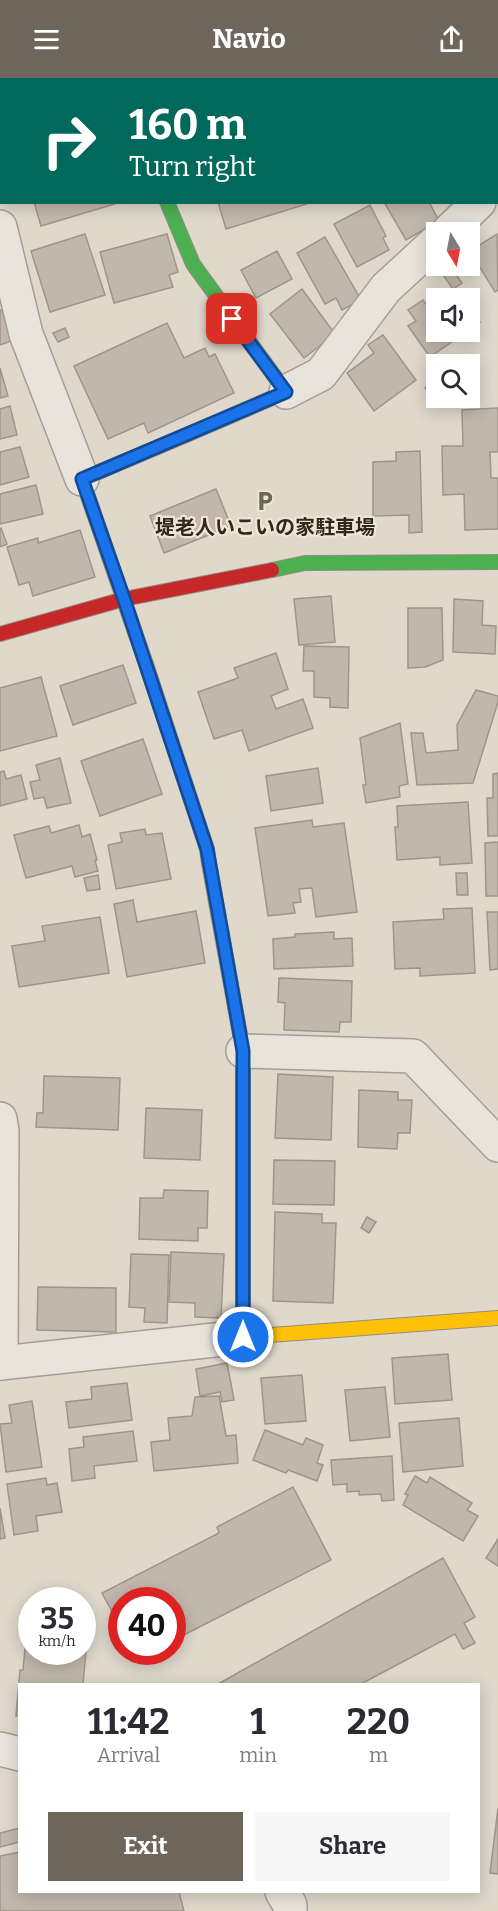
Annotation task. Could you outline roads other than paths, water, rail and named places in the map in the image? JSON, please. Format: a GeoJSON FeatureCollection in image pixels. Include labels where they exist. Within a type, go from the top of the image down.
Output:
{"type":"FeatureCollection","features":[{"type":"Feature","properties":{"kind":"street"},"geometry":{"type":"LineString","coordinates":[[168,204],[193,264],[286,392]]}},
{"type":"Feature","properties":{"kind":"street"},"geometry":{"type":"LineString","coordinates":[[458,222],[477,204]]}},
{"type":"Feature","properties":{"kind":"street"},"geometry":{"type":"LineString","coordinates":[[0,227],[26,334],[82,479],[207,849],[243,1051],[243,1337]]}},
{"type":"Feature","properties":{"kind":"street"},"geometry":{"type":"LineString","coordinates":[[82,479],[286,392],[321,374],[386,288],[426,251]]}},
{"type":"Feature","properties":{"kind":"street"},"geometry":{"type":"LineString","coordinates":[[0,634],[124,599],[305,563],[498,562]]}},
{"type":"Feature","properties":{"kind":"street"},"geometry":{"type":"LineString","coordinates":[[243,1051],[413,1056],[498,1145]]}},
{"type":"Feature","properties":{"kind":"street"},"geometry":{"type":"LineString","coordinates":[[0,1127],[1,1363],[243,1337],[498,1318]]}},
{"type":"Feature","properties":{"kind":"street"},"geometry":{"type":"LineString","coordinates":[[0,1749],[18,1754]]}},
{"type":"Feature","properties":{"kind":"street"},"geometry":{"type":"LineString","coordinates":[[283,1893],[290,1905],[290,1911]]}},
{"type":"Feature","properties":{"kind":"place","name":"堤老人いこいの家駐車場"},"geometry":{"type":"Point","coordinates":[265,501]}}]}
